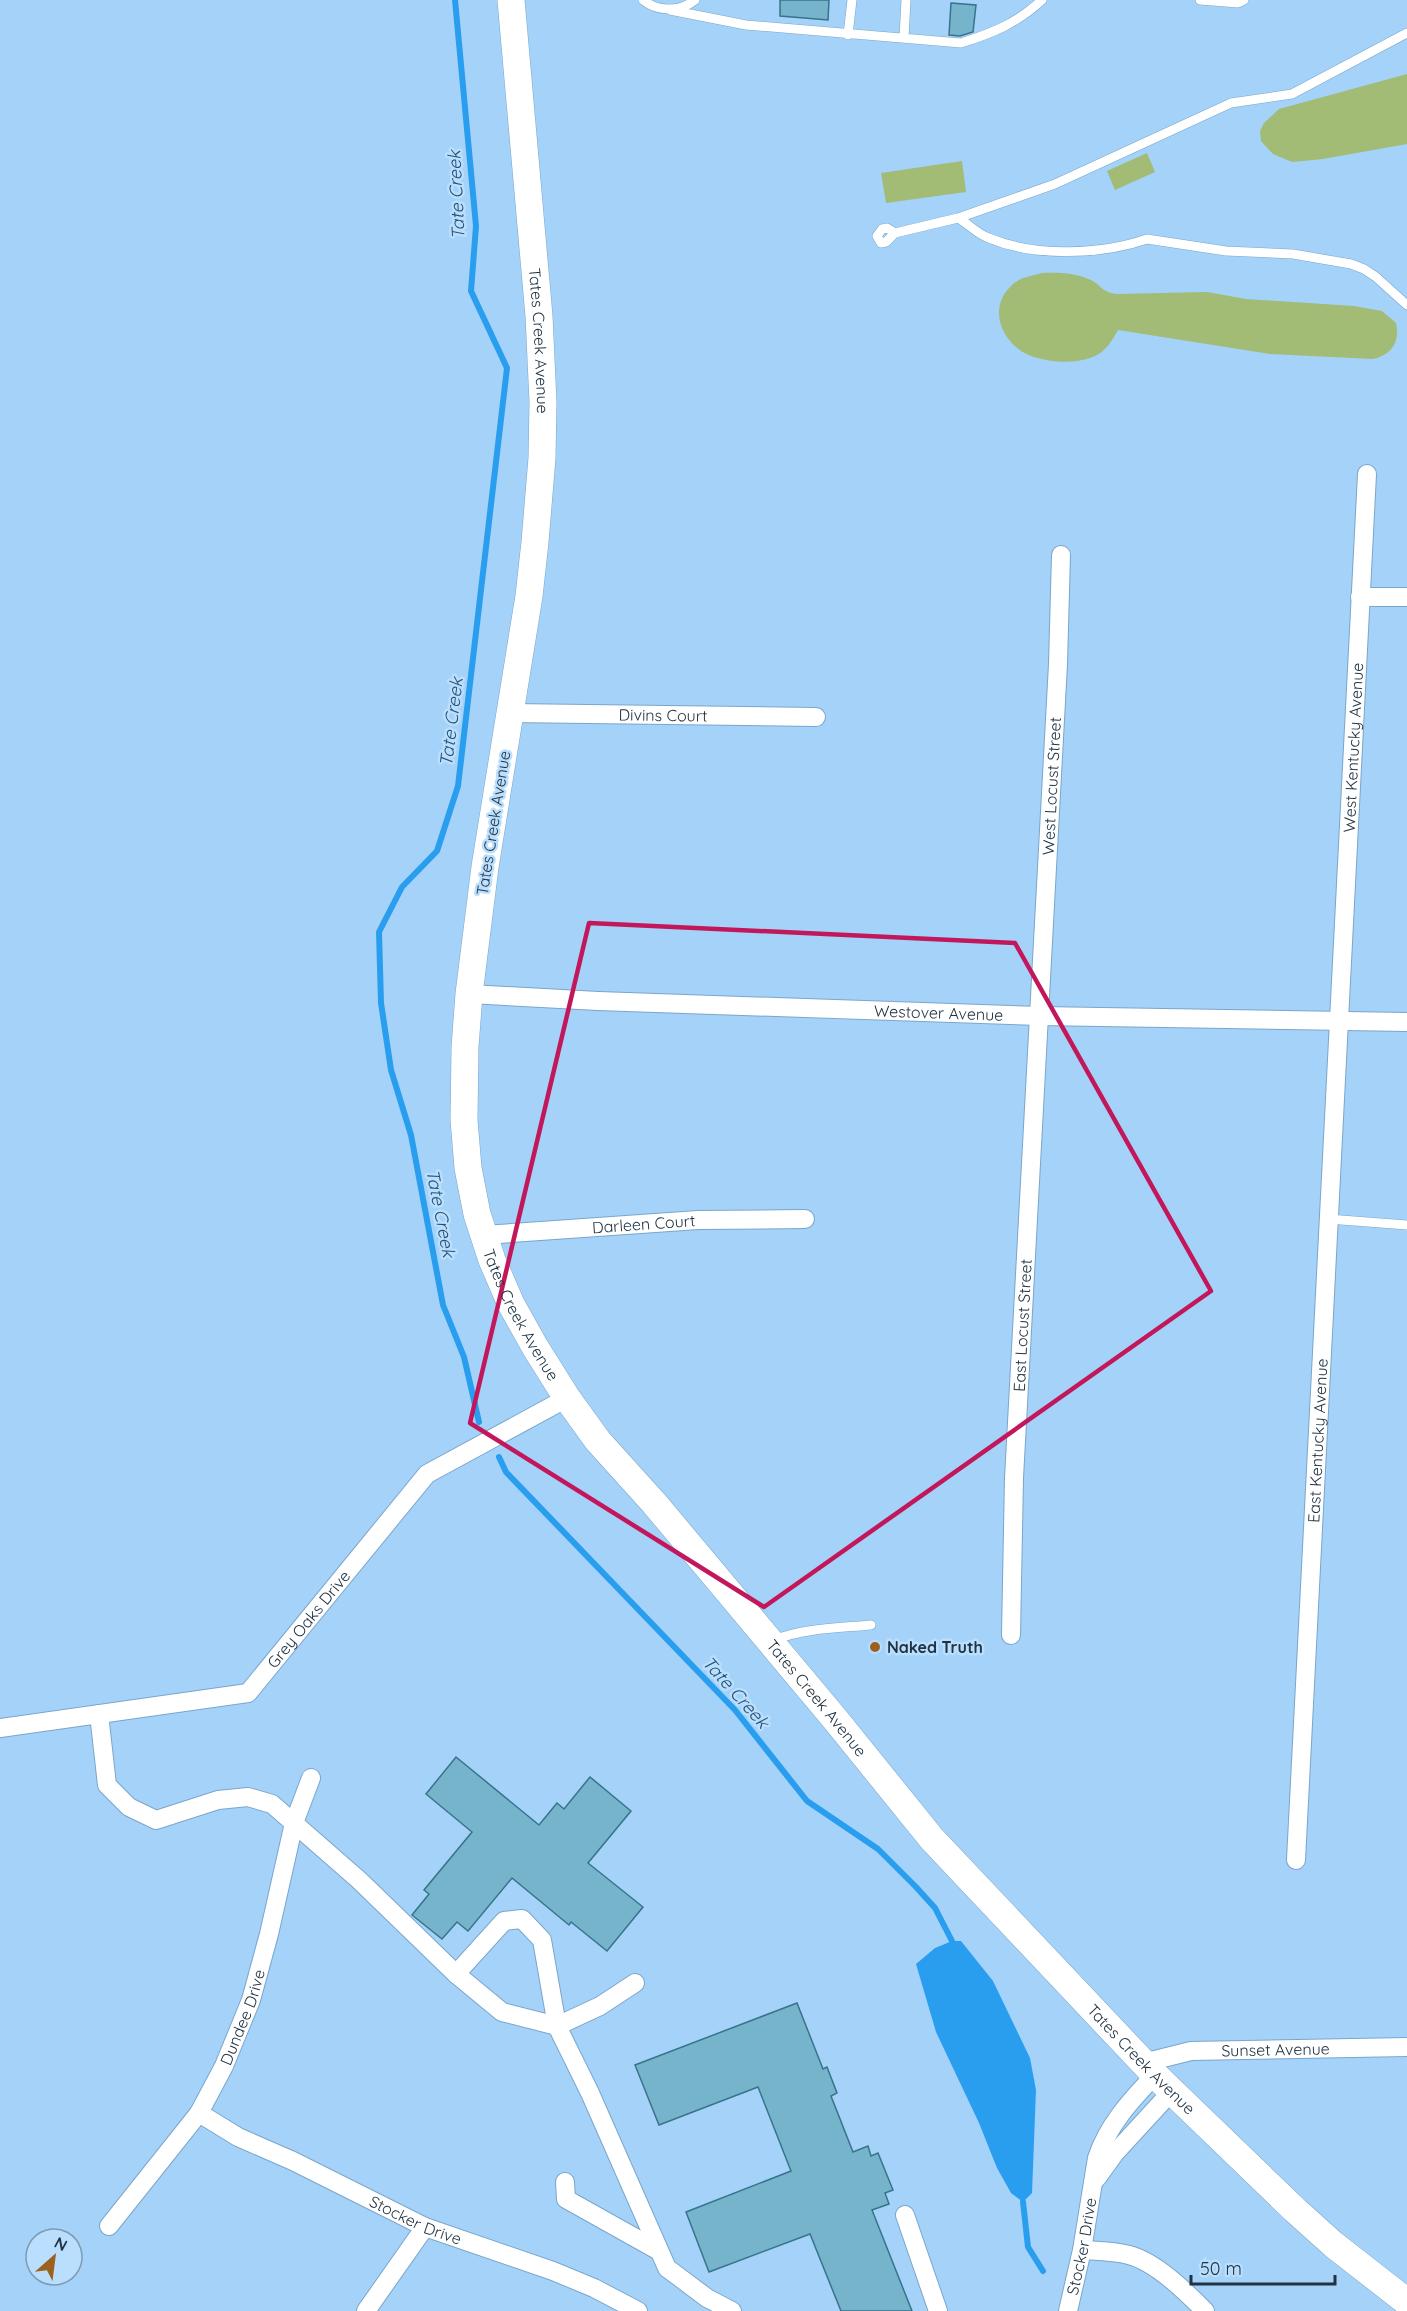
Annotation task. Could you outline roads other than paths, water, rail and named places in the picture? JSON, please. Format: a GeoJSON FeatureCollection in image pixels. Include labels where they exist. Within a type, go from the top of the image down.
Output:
{"type":"FeatureCollection","features":[{"type":"Feature","properties":{"kind":"main road","name":"Tates Creek Avenue"},"geometry":{"type":"LineString","coordinates":[[511,0],[539,316],[543,402],[542,467],[536,542],[485,867],[469,994],[465,1047],[464,1120],[468,1168],[492,1260],[511,1304],[567,1398],[598,1441],[654,1503],[932,1839],[1157,2076],[1295,2210],[1334,2245],[1407,2302]]}},
{"type":"Feature","properties":{"kind":"street","name":"West Kentucky Avenue"},"geometry":{"type":"LineString","coordinates":[[1340,1020],[1341,946],[1367,474]]}},
{"type":"Feature","properties":{"kind":"street","name":"West Locust Street"},"geometry":{"type":"LineString","coordinates":[[1039,1016],[1058,664],[1061,555]]}},
{"type":"Feature","properties":{"kind":"street"},"geometry":{"type":"LineString","coordinates":[[1360,597],[1407,597]]}},
{"type":"Feature","properties":{"kind":"street","name":"Divins Court"},"geometry":{"type":"LineString","coordinates":[[510,713],[816,717]]}},
{"type":"Feature","properties":{"kind":"street","name":"Westover Avenue"},"geometry":{"type":"LineString","coordinates":[[469,994],[598,1001],[1039,1016],[1407,1022]]}},
{"type":"Feature","properties":{"kind":"street","name":"East Locust Street"},"geometry":{"type":"LineString","coordinates":[[1011,1635],[1014,1478],[1039,1016]]}},
{"type":"Feature","properties":{"kind":"street","name":"East Kentucky Avenue"},"geometry":{"type":"LineString","coordinates":[[1296,1860],[1340,1020]]}},
{"type":"Feature","properties":{"kind":"street","name":"Darleen Court"},"geometry":{"type":"LineString","coordinates":[[484,1235],[698,1220],[805,1219]]}},
{"type":"Feature","properties":{"kind":"street","name":"Grey Oaks Drive"},"geometry":{"type":"LineString","coordinates":[[0,1728],[248,1693],[427,1474],[567,1398]]}},
{"type":"Feature","properties":{"kind":"street"},"geometry":{"type":"LineString","coordinates":[[99,1714],[107,1785],[129,1807],[156,1820],[218,1800],[248,1797],[272,1803],[359,1880],[456,1974],[502,2012],[557,2026],[600,2006],[635,1983]]}},
{"type":"Feature","properties":{"kind":"street","name":"Dundee Drive"},"geometry":{"type":"LineString","coordinates":[[110,2226],[199,2113],[224,2066],[251,2000],[269,1934],[294,1822],[311,1778]]}},
{"type":"Feature","properties":{"kind":"street"},"geometry":{"type":"LineString","coordinates":[[456,1974],[504,1921],[522,1919],[542,1940],[557,2026],[590,2093],[667,2268],[707,2298],[732,2311]]}},
{"type":"Feature","properties":{"kind":"street","name":"Sunset Avenue"},"geometry":{"type":"LineString","coordinates":[[1157,2076],[1191,2051],[1407,2047]]}},
{"type":"Feature","properties":{"kind":"street","name":"Stocker Drive"},"geometry":{"type":"LineString","coordinates":[[1068,2311],[1082,2250],[1097,2158],[1108,2132],[1123,2110],[1157,2076]]}},
{"type":"Feature","properties":{"kind":"street","name":"Stocker Drive"},"geometry":{"type":"LineString","coordinates":[[199,2113],[237,2137],[293,2161],[424,2227],[553,2271],[594,2288],[638,2311]]}},
{"type":"Feature","properties":{"kind":"street"},"geometry":{"type":"LineString","coordinates":[[565,2182],[566,2199],[659,2251]]}},
{"type":"Feature","properties":{"kind":"street"},"geometry":{"type":"LineString","coordinates":[[904,2215],[938,2311]]}},
{"type":"Feature","properties":{"kind":"street"},"geometry":{"type":"LineString","coordinates":[[366,2311],[424,2227]]}},
{"type":"Feature","properties":{"kind":"street"},"geometry":{"type":"LineString","coordinates":[[1082,2250],[1131,2255],[1147,2263],[1188,2294],[1205,2311]]}},
{"type":"Feature","properties":{"kind":"lane"},"geometry":{"type":"LineString","coordinates":[[643,0],[659,8],[746,25],[961,43],[993,33],[1032,9],[1042,0]]}},
{"type":"Feature","properties":{"kind":"lane"},"geometry":{"type":"LineString","coordinates":[[670,10],[682,8],[695,0]]}},
{"type":"Feature","properties":{"kind":"lane"},"geometry":{"type":"LineString","coordinates":[[848,35],[852,0]]}},
{"type":"Feature","properties":{"kind":"lane"},"geometry":{"type":"LineString","coordinates":[[904,38],[906,0]]}},
{"type":"Feature","properties":{"kind":"lane"},"geometry":{"type":"LineString","coordinates":[[1200,0],[1238,3],[1244,0]]}},
{"type":"Feature","properties":{"kind":"lane"},"geometry":{"type":"LineString","coordinates":[[895,233],[958,218],[1055,184],[1231,103],[1292,94],[1407,33]]}},
{"type":"Feature","properties":{"kind":"lane"},"geometry":{"type":"LineString","coordinates":[[958,218],[974,231],[989,238],[1036,251],[1084,251],[1147,239],[1226,251],[1293,254],[1337,261],[1364,269],[1407,305]]}},
{"type":"Feature","properties":{"kind":"lane"},"geometry":{"type":"LineString","coordinates":[[1328,1219],[1407,1225]]}},
{"type":"Feature","properties":{"kind":"lane"},"geometry":{"type":"LineString","coordinates":[[769,1642],[796,1633],[871,1625]]}},
{"type":"Feature","properties":{"kind":"water"},"geometry":{"type":"Polygon","coordinates":[[[952,1941],[961,1941],[993,1981],[1030,2058],[1036,2090],[1032,2193],[1023,2202],[1011,2193],[997,2168],[979,2123],[936,2032],[916,1964],[935,1948],[952,1941]]]}},
{"type":"Feature","properties":{"kind":"waterway","name":"Tate Creek"},"geometry":{"type":"LineString","coordinates":[[455,0],[476,226],[471,291],[507,368],[458,786],[437,851],[402,887],[379,932],[381,1003],[391,1070],[411,1135],[443,1305],[464,1357],[479,1422]]}},
{"type":"Feature","properties":{"kind":"waterway","name":"Tate Creek"},"geometry":{"type":"LineString","coordinates":[[499,1457],[506,1472],[735,1710],[807,1801],[878,1849],[916,1887],[935,1908],[952,1941]]}},
{"type":"Feature","properties":{"kind":"waterway","name":"Tate Creek"},"geometry":{"type":"LineString","coordinates":[[1023,2202],[1028,2247],[1043,2271]]}},
{"type":"Feature","properties":{"kind":"place","name":"Naked Truth"},"geometry":{"type":"Point","coordinates":[875,1647]}}]}
